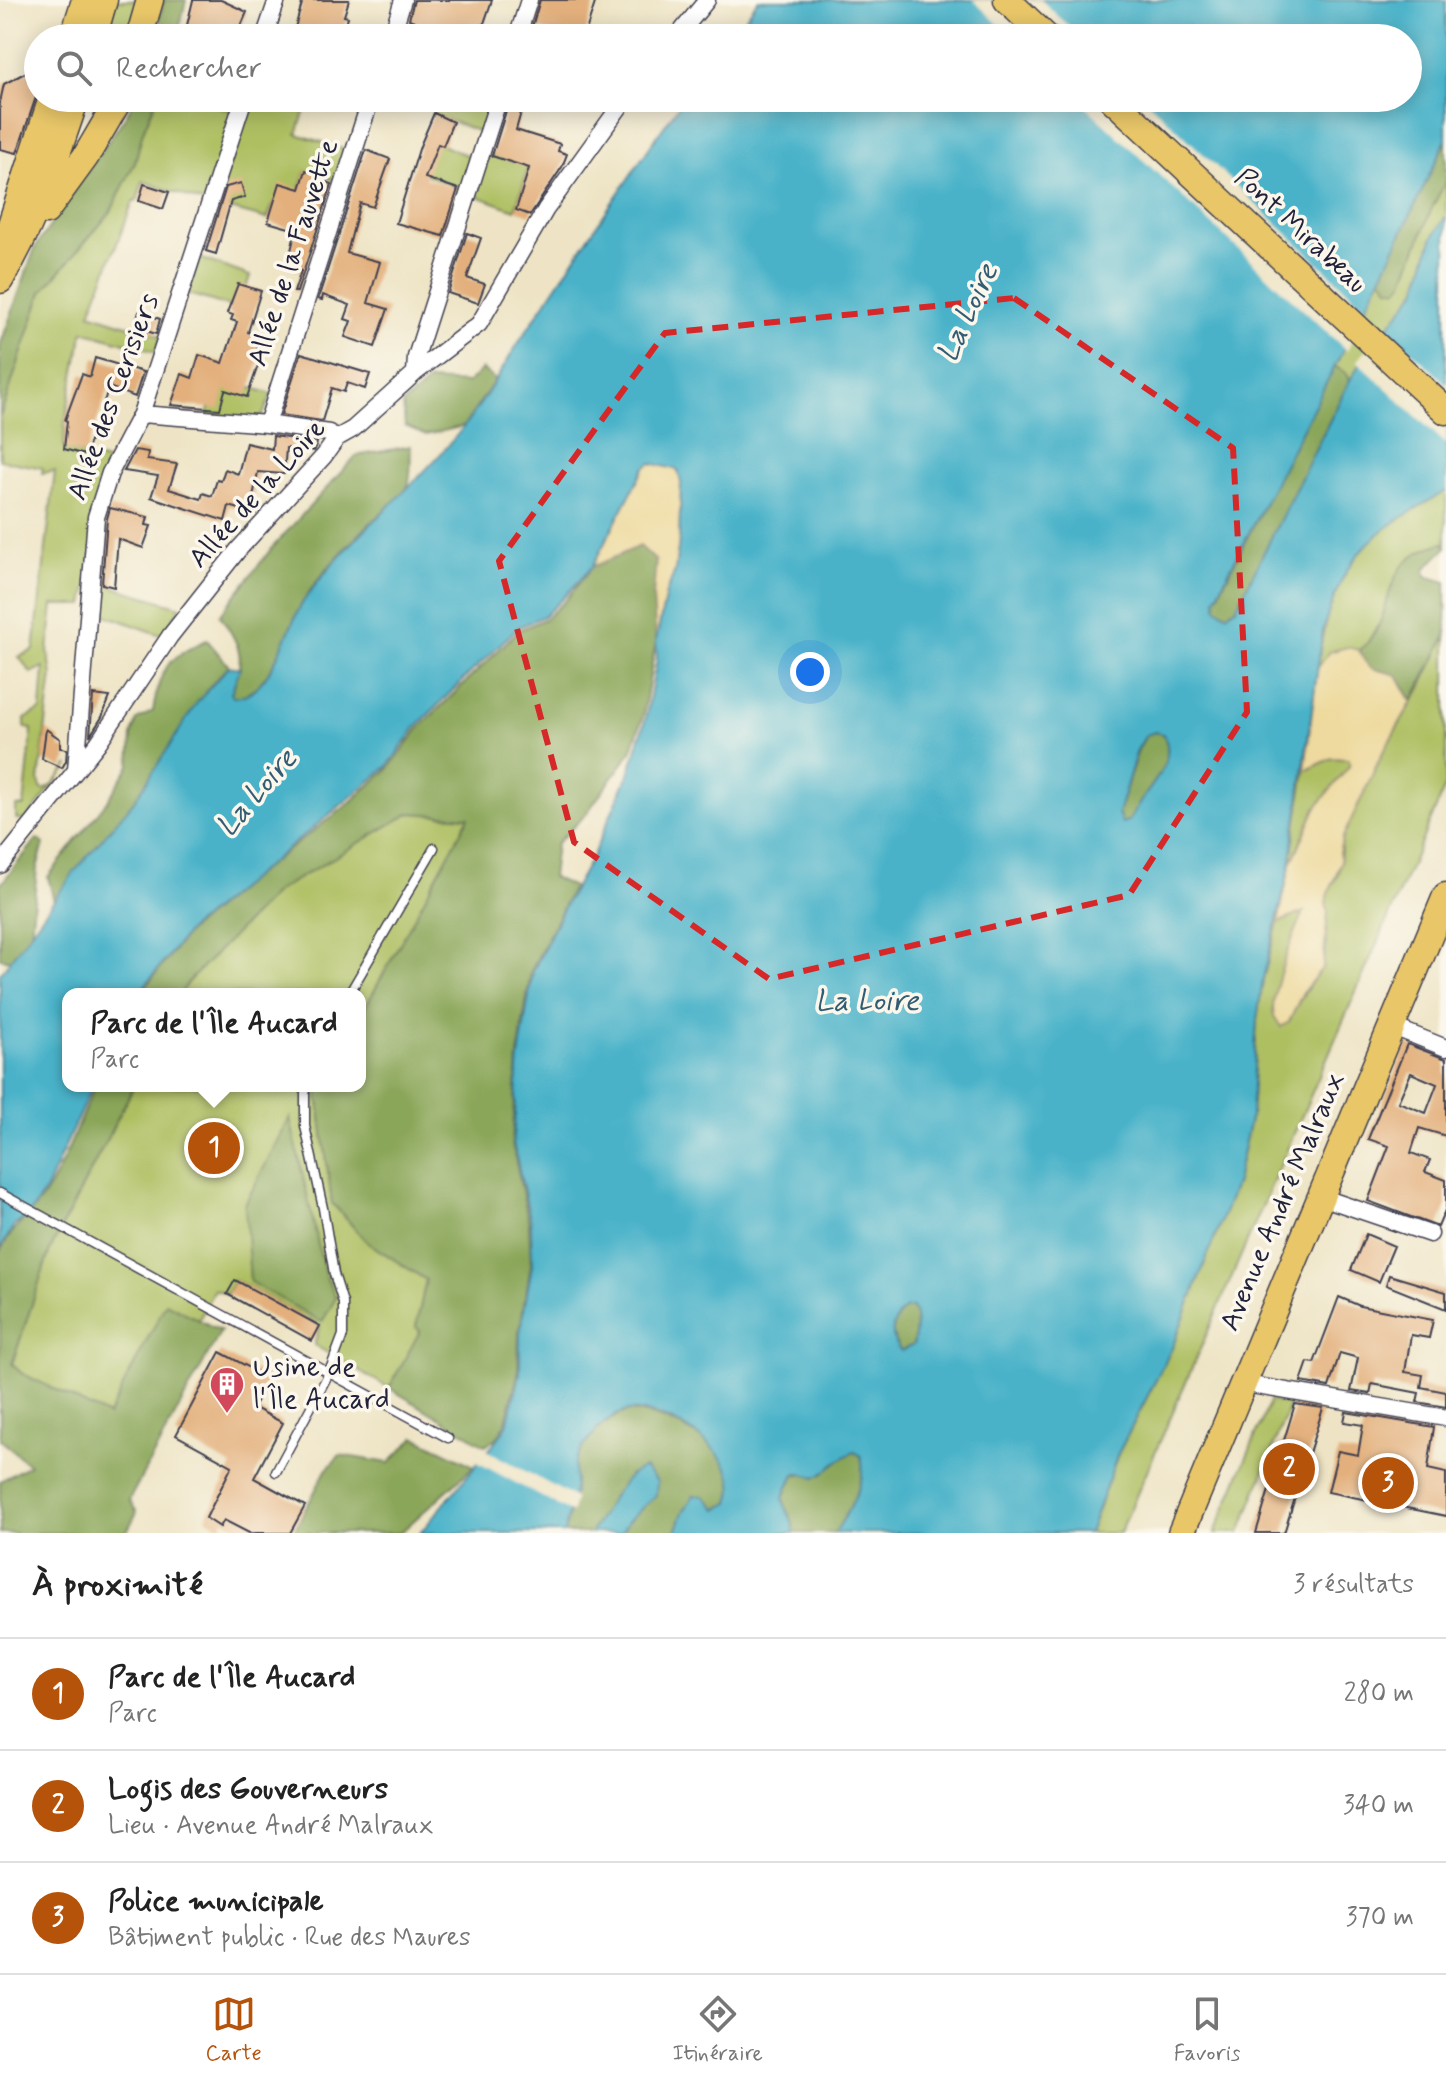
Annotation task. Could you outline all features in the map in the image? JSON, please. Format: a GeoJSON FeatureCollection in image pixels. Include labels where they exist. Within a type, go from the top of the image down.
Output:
{"type":"FeatureCollection","features":[{"type":"Feature","properties":{"kind":"main road"},"geometry":{"type":"LineString","coordinates":[[84,24],[104,0]]}},
{"type":"Feature","properties":{"kind":"main road"},"geometry":{"type":"LineString","coordinates":[[143,24],[150,0]]}},
{"type":"Feature","properties":{"kind":"main road"},"geometry":{"type":"LineString","coordinates":[[1007,0],[1032,24]]}},
{"type":"Feature","properties":{"kind":"main road"},"geometry":{"type":"LineString","coordinates":[[39,172],[50,112]]}},
{"type":"Feature","properties":{"kind":"main road"},"geometry":{"type":"LineString","coordinates":[[9,258],[4,246],[69,112]]}},
{"type":"Feature","properties":{"kind":"main road"},"geometry":{"type":"LineString","coordinates":[[0,280],[9,258],[86,156],[112,112]]}},
{"type":"Feature","properties":{"kind":"main road","name":"Pont Mirabeau"},"geometry":{"type":"LineString","coordinates":[[1126,112],[1446,411]]}},
{"type":"Feature","properties":{"kind":"main road","name":"Avenue André Malraux"},"geometry":{"type":"LineString","coordinates":[[1181,1533],[1250,1384],[1397,1028],[1446,898]]}},
{"type":"Feature","properties":{"kind":"main road","name":"Avenue André Malraux"},"geometry":{"type":"LineString","coordinates":[[1397,1028],[1446,934]]}},
{"type":"Feature","properties":{"kind":"main road","name":"Avenue André Malraux"},"geometry":{"type":"LineString","coordinates":[[1195,1533],[1250,1384]]}},
{"type":"Feature","properties":{"kind":"street"},"geometry":{"type":"LineString","coordinates":[[269,24],[277,0]]}},
{"type":"Feature","properties":{"kind":"street"},"geometry":{"type":"LineString","coordinates":[[395,24],[403,0]]}},
{"type":"Feature","properties":{"kind":"street"},"geometry":{"type":"LineString","coordinates":[[521,24],[529,0]]}},
{"type":"Feature","properties":{"kind":"street"},"geometry":{"type":"LineString","coordinates":[[687,24],[707,0]]}},
{"type":"Feature","properties":{"kind":"street","name":"Allée des Cerisiers"},"geometry":{"type":"LineString","coordinates":[[76,771],[96,517],[110,473],[141,414],[239,112]]}},
{"type":"Feature","properties":{"kind":"street","name":"Allée de la Fauvette"},"geometry":{"type":"LineString","coordinates":[[267,424],[367,112]]}},
{"type":"Feature","properties":{"kind":"street"},"geometry":{"type":"LineString","coordinates":[[415,373],[416,357],[495,112]]}},
{"type":"Feature","properties":{"kind":"street","name":"Allée de la Loire"},"geometry":{"type":"LineString","coordinates":[[5,859],[98,743],[170,636],[238,550],[337,438],[353,429],[415,373],[479,324],[546,209],[616,112]]}},
{"type":"Feature","properties":{"kind":"street"},"geometry":{"type":"LineString","coordinates":[[141,414],[267,424],[329,433],[337,438]]}},
{"type":"Feature","properties":{"kind":"street"},"geometry":{"type":"LineString","coordinates":[[1397,1028],[1446,1048]]}},
{"type":"Feature","properties":{"kind":"street"},"geometry":{"type":"LineString","coordinates":[[1327,1199],[1430,1234]]}},
{"type":"Feature","properties":{"kind":"street"},"geometry":{"type":"LineString","coordinates":[[1250,1384],[1446,1418]]}},
{"type":"Feature","properties":{"kind":"lane"},"geometry":{"type":"LineString","coordinates":[[352,988],[434,848]]}},
{"type":"Feature","properties":{"kind":"lane"},"geometry":{"type":"LineString","coordinates":[[276,1472],[328,1375],[343,1335],[343,1303],[334,1274],[305,1126],[305,1092]]}},
{"type":"Feature","properties":{"kind":"lane"},"geometry":{"type":"LineString","coordinates":[[0,1193],[448,1438]]}},
{"type":"Feature","properties":{"kind":"highlighted area"},"geometry":{"type":"Polygon","coordinates":[[[1014,298],[1233,448],[1247,712],[1129,895],[769,979],[574,842],[499,561],[665,333],[1014,298]]]}},
{"type":"Feature","properties":{"kind":"green space"},"geometry":{"type":"Polygon","coordinates":[[[113,0],[141,0],[135,24],[107,24],[113,0]]]}},
{"type":"Feature","properties":{"kind":"green space"},"geometry":{"type":"Polygon","coordinates":[[[164,0],[186,0],[180,24],[158,24],[164,0]]]}},
{"type":"Feature","properties":{"kind":"green space"},"geometry":{"type":"Polygon","coordinates":[[[151,112],[235,112],[205,203],[143,181],[90,313],[161,336],[156,352],[83,331],[65,420],[64,448],[109,462],[84,605],[53,605],[48,651],[52,675],[39,781],[41,788],[44,790],[53,785],[69,765],[25,821],[16,819],[16,806],[24,806],[32,729],[25,728],[25,719],[41,710],[44,667],[31,673],[19,657],[34,650],[55,471],[42,473],[43,468],[0,460],[0,417],[42,292],[110,213],[135,162],[151,112]]]}},
{"type":"Feature","properties":{"kind":"green space"},"geometry":{"type":"Polygon","coordinates":[[[151,112],[135,162],[110,213],[42,292],[0,417],[0,346],[35,248],[127,114],[151,112]]]}},
{"type":"Feature","properties":{"kind":"green space"},"geometry":{"type":"Polygon","coordinates":[[[246,112],[304,112],[297,134],[350,151],[340,182],[306,171],[297,198],[274,202],[267,219],[216,205],[246,112]]]}},
{"type":"Feature","properties":{"kind":"green space"},"geometry":{"type":"Polygon","coordinates":[[[434,112],[489,112],[482,133],[434,112]]]}},
{"type":"Feature","properties":{"kind":"green space"},"geometry":{"type":"Polygon","coordinates":[[[424,138],[474,158],[464,190],[414,170],[424,138]]]}},
{"type":"Feature","properties":{"kind":"green space"},"geometry":{"type":"Polygon","coordinates":[[[1446,140],[1446,181],[1432,208],[1404,281],[1398,289],[1389,287],[1381,277],[1446,140]]]}},
{"type":"Feature","properties":{"kind":"green space"},"geometry":{"type":"Polygon","coordinates":[[[488,154],[529,167],[515,210],[474,195],[488,154]]]}},
{"type":"Feature","properties":{"kind":"green space"},"geometry":{"type":"Polygon","coordinates":[[[1446,181],[1446,216],[1432,239],[1417,290],[1364,357],[1350,380],[1346,373],[1334,366],[1381,277],[1389,287],[1446,181]]]}},
{"type":"Feature","properties":{"kind":"green space"},"geometry":{"type":"Polygon","coordinates":[[[200,258],[250,276],[239,309],[188,294],[200,258]]]}},
{"type":"Feature","properties":{"kind":"green space"},"geometry":{"type":"Polygon","coordinates":[[[1334,366],[1346,373],[1350,380],[1236,608],[1227,614],[1217,608],[1216,599],[1334,366]]]}},
{"type":"Feature","properties":{"kind":"green space"},"geometry":{"type":"Polygon","coordinates":[[[482,369],[495,380],[464,426],[426,435],[405,426],[403,404],[429,381],[468,383],[482,369]]]}},
{"type":"Feature","properties":{"kind":"green space"},"geometry":{"type":"Polygon","coordinates":[[[218,378],[272,394],[261,419],[207,415],[218,378]]]}},
{"type":"Feature","properties":{"kind":"green space"},"geometry":{"type":"Polygon","coordinates":[[[411,446],[407,488],[320,578],[303,602],[276,659],[258,686],[246,694],[233,697],[231,693],[239,670],[239,652],[220,615],[272,548],[356,456],[411,446]]]}},
{"type":"Feature","properties":{"kind":"green space"},"geometry":{"type":"Polygon","coordinates":[[[1446,491],[1446,547],[1444,543],[1366,645],[1359,650],[1345,648],[1335,651],[1317,669],[1333,598],[1358,551],[1388,525],[1446,491]]]}},
{"type":"Feature","properties":{"kind":"green space"},"geometry":{"type":"Polygon","coordinates":[[[1444,543],[1446,548],[1425,569],[1426,576],[1446,582],[1446,636],[1412,702],[1400,680],[1387,672],[1371,668],[1359,650],[1380,623],[1396,576],[1406,563],[1421,551],[1444,543]]]}},
{"type":"Feature","properties":{"kind":"green space"},"geometry":{"type":"Polygon","coordinates":[[[640,546],[656,561],[653,597],[656,641],[643,716],[631,752],[586,814],[556,844],[552,877],[573,887],[531,971],[518,1056],[512,1143],[529,1223],[531,1265],[519,1333],[518,1374],[505,1425],[496,1439],[485,1445],[389,1388],[420,1331],[416,1327],[426,1280],[367,1242],[332,1203],[318,1093],[366,1092],[366,1006],[469,817],[410,813],[277,891],[184,988],[145,988],[189,931],[388,769],[421,726],[519,630],[545,619],[565,601],[592,567],[640,546]]]}},
{"type":"Feature","properties":{"kind":"green space"},"geometry":{"type":"Polygon","coordinates":[[[97,582],[181,607],[161,635],[95,611],[97,582]]]}},
{"type":"Feature","properties":{"kind":"green space"},"geometry":{"type":"Polygon","coordinates":[[[1446,636],[1446,785],[1120,1533],[1089,1533],[1118,1454],[1172,1348],[1236,1182],[1251,1115],[1263,979],[1278,923],[1305,911],[1282,969],[1296,1007],[1324,958],[1326,899],[1338,873],[1343,837],[1383,752],[1420,690],[1446,636]]]}},
{"type":"Feature","properties":{"kind":"green space"},"geometry":{"type":"Polygon","coordinates":[[[207,640],[229,666],[191,713],[148,782],[54,901],[48,877],[108,800],[130,765],[132,735],[137,720],[153,711],[163,674],[174,659],[207,640]]]}},
{"type":"Feature","properties":{"kind":"green space"},"geometry":{"type":"Polygon","coordinates":[[[1155,732],[1163,734],[1167,757],[1131,820],[1122,823],[1118,814],[1138,750],[1146,735],[1155,732]]]}},
{"type":"Feature","properties":{"kind":"green space"},"geometry":{"type":"Polygon","coordinates":[[[1332,758],[1349,759],[1350,765],[1316,808],[1290,866],[1305,771],[1332,758]]]}},
{"type":"Feature","properties":{"kind":"green space"},"geometry":{"type":"Polygon","coordinates":[[[410,813],[470,817],[366,1006],[366,988],[184,988],[277,891],[410,813]]]}},
{"type":"Feature","properties":{"kind":"green space"},"geometry":{"type":"Polygon","coordinates":[[[37,839],[44,844],[37,868],[31,934],[10,960],[0,958],[0,885],[37,839]]]}},
{"type":"Feature","properties":{"kind":"green space"},"geometry":{"type":"Polygon","coordinates":[[[92,1092],[131,1092],[50,1250],[12,1364],[21,1373],[108,1416],[166,1303],[221,1331],[129,1500],[137,1512],[126,1533],[0,1533],[0,1481],[29,1465],[0,1439],[0,1252],[39,1202],[65,1155],[92,1092]]]}},
{"type":"Feature","properties":{"kind":"green space"},"geometry":{"type":"Polygon","coordinates":[[[131,1092],[319,1092],[332,1203],[367,1242],[426,1280],[416,1327],[421,1331],[389,1388],[314,1345],[320,1326],[235,1280],[227,1294],[214,1289],[199,1320],[166,1304],[108,1416],[21,1373],[12,1364],[50,1250],[131,1092]]]}},
{"type":"Feature","properties":{"kind":"green space"},"geometry":{"type":"Polygon","coordinates":[[[290,1118],[325,1275],[336,1298],[322,1322],[250,1282],[245,1204],[290,1118]]]}},
{"type":"Feature","properties":{"kind":"green space"},"geometry":{"type":"Polygon","coordinates":[[[906,1308],[912,1308],[914,1312],[916,1331],[913,1345],[901,1351],[894,1340],[893,1329],[906,1308]]]}},
{"type":"Feature","properties":{"kind":"green space"},"geometry":{"type":"Polygon","coordinates":[[[1270,1401],[1290,1404],[1240,1533],[1215,1533],[1270,1401]]]}},
{"type":"Feature","properties":{"kind":"green space"},"geometry":{"type":"Polygon","coordinates":[[[629,1411],[684,1428],[717,1452],[728,1467],[733,1484],[730,1503],[717,1509],[704,1496],[683,1512],[676,1533],[621,1533],[629,1520],[649,1501],[630,1475],[591,1533],[564,1533],[580,1451],[602,1426],[629,1411]]]}},
{"type":"Feature","properties":{"kind":"green space"},"geometry":{"type":"Polygon","coordinates":[[[415,1437],[474,1466],[400,1533],[293,1533],[326,1470],[340,1455],[389,1463],[415,1437]]]}},
{"type":"Feature","properties":{"kind":"green space"},"geometry":{"type":"Polygon","coordinates":[[[855,1452],[861,1456],[862,1476],[851,1506],[835,1533],[794,1533],[783,1498],[794,1474],[821,1475],[847,1454],[855,1452]]]}},
{"type":"Feature","properties":{"kind":"sand"},"geometry":{"type":"Polygon","coordinates":[[[651,463],[674,467],[681,483],[675,571],[666,593],[656,641],[653,597],[656,561],[640,546],[592,567],[644,468],[651,463]]]}},
{"type":"Feature","properties":{"kind":"sand"},"geometry":{"type":"Polygon","coordinates":[[[1347,647],[1359,650],[1370,667],[1397,675],[1412,702],[1383,752],[1343,837],[1339,852],[1341,861],[1326,902],[1328,911],[1323,967],[1303,992],[1289,1022],[1281,1027],[1274,1016],[1275,994],[1283,964],[1304,912],[1278,923],[1290,866],[1316,808],[1350,765],[1348,759],[1332,758],[1305,771],[1317,669],[1329,652],[1347,647]]]}},
{"type":"Feature","properties":{"kind":"water","name":"La Loire"},"geometry":{"type":"Polygon","coordinates":[[[758,0],[1446,0],[1446,140],[1381,277],[1223,583],[1216,599],[1217,608],[1227,614],[1236,608],[1350,380],[1364,357],[1417,290],[1432,239],[1446,216],[1446,491],[1400,519],[1366,545],[1342,579],[1332,602],[1323,630],[1290,866],[1263,979],[1251,1115],[1236,1182],[1172,1348],[1118,1454],[1089,1533],[835,1533],[851,1506],[862,1476],[861,1456],[855,1452],[815,1478],[794,1474],[783,1498],[794,1533],[676,1533],[683,1512],[694,1495],[704,1496],[717,1509],[730,1503],[733,1486],[728,1469],[717,1453],[684,1427],[646,1412],[629,1411],[605,1423],[580,1453],[575,1463],[575,1484],[564,1533],[420,1533],[507,1425],[520,1374],[520,1333],[532,1265],[531,1222],[513,1143],[519,1057],[533,971],[593,855],[630,771],[646,717],[657,659],[656,641],[666,593],[675,571],[679,541],[681,483],[678,470],[651,463],[644,468],[592,567],[563,598],[544,616],[518,627],[419,724],[387,767],[190,929],[143,988],[62,988],[62,1092],[89,1092],[46,1189],[29,1215],[14,1226],[0,1249],[0,974],[75,871],[135,800],[198,701],[229,666],[240,668],[231,693],[233,697],[247,694],[258,686],[277,658],[305,599],[343,553],[426,470],[465,425],[674,112],[1422,112],[1422,24],[742,24],[758,0]],[[1155,732],[1146,735],[1137,750],[1118,814],[1122,823],[1130,820],[1163,768],[1167,746],[1163,734],[1155,732]],[[906,1308],[894,1323],[894,1340],[901,1351],[913,1345],[916,1321],[912,1308],[906,1308]]]}},
{"type":"Feature","properties":{"kind":"water"},"geometry":{"type":"Polygon","coordinates":[[[644,1468],[657,1481],[656,1495],[629,1520],[621,1533],[591,1533],[622,1485],[644,1468]]]}},
{"type":"Feature","properties":{"kind":"pier"},"geometry":{"type":"Polygon","coordinates":[[[973,0],[1041,0],[1066,24],[998,24],[973,0]]]}},
{"type":"Feature","properties":{"kind":"pier"},"geometry":{"type":"Polygon","coordinates":[[[1092,112],[1159,112],[1368,310],[1347,351],[1092,112]]]}},
{"type":"Feature","properties":{"kind":"pier"},"geometry":{"type":"Polygon","coordinates":[[[1384,325],[1446,384],[1446,444],[1357,361],[1384,325]]]}},
{"type":"Feature","properties":{"kind":"pier"},"geometry":{"type":"Polygon","coordinates":[[[484,1449],[575,1498],[572,1513],[475,1461],[484,1449]]]}},
{"type":"Feature","properties":{"kind":"building"},"geometry":{"type":"Polygon","coordinates":[[[193,0],[221,0],[247,12],[242,24],[187,24],[193,0]]]}},
{"type":"Feature","properties":{"kind":"building"},"geometry":{"type":"Polygon","coordinates":[[[303,0],[349,0],[344,16],[348,17],[346,24],[296,24],[303,0]]]}},
{"type":"Feature","properties":{"kind":"building"},"geometry":{"type":"Polygon","coordinates":[[[414,0],[492,0],[484,24],[420,24],[409,19],[414,0]]]}},
{"type":"Feature","properties":{"kind":"building"},"geometry":{"type":"Polygon","coordinates":[[[540,0],[596,0],[588,24],[533,24],[540,0]]]}},
{"type":"Feature","properties":{"kind":"building"},"geometry":{"type":"Polygon","coordinates":[[[24,73],[24,112],[31,112],[17,153],[0,149],[0,102],[4,84],[24,73]]]}},
{"type":"Feature","properties":{"kind":"building"},"geometry":{"type":"Polygon","coordinates":[[[506,112],[521,112],[516,130],[560,144],[558,151],[567,154],[562,167],[530,215],[516,210],[529,168],[492,156],[506,112]]]}},
{"type":"Feature","properties":{"kind":"building"},"geometry":{"type":"Polygon","coordinates":[[[434,113],[453,122],[443,146],[438,144],[425,178],[458,189],[443,236],[396,223],[420,146],[434,113]]]}},
{"type":"Feature","properties":{"kind":"building"},"geometry":{"type":"Polygon","coordinates":[[[366,150],[390,159],[373,207],[360,203],[347,253],[380,262],[368,303],[388,309],[375,347],[345,337],[351,321],[345,319],[350,305],[323,295],[322,300],[318,299],[366,150]]]}},
{"type":"Feature","properties":{"kind":"building"},"geometry":{"type":"Polygon","coordinates":[[[306,170],[332,184],[297,292],[294,292],[301,271],[287,267],[296,230],[268,222],[280,183],[300,189],[306,170]]]}},
{"type":"Feature","properties":{"kind":"building"},"geometry":{"type":"Polygon","coordinates":[[[241,183],[245,197],[231,201],[216,254],[206,251],[226,187],[241,183]]]}},
{"type":"Feature","properties":{"kind":"building"},"geometry":{"type":"Polygon","coordinates":[[[144,184],[169,192],[163,209],[139,201],[144,184]]]}},
{"type":"Feature","properties":{"kind":"building"},"geometry":{"type":"Polygon","coordinates":[[[467,233],[481,238],[467,278],[485,284],[478,303],[448,293],[467,233]]]}},
{"type":"Feature","properties":{"kind":"building"},"geometry":{"type":"Polygon","coordinates":[[[238,284],[261,291],[248,332],[260,336],[255,355],[261,357],[247,397],[225,390],[220,409],[171,405],[182,374],[192,378],[199,355],[223,363],[237,322],[231,320],[233,315],[227,313],[238,284]]]}},
{"type":"Feature","properties":{"kind":"building"},"geometry":{"type":"Polygon","coordinates":[[[139,312],[160,319],[156,334],[134,327],[139,312]]]}},
{"type":"Feature","properties":{"kind":"building"},"geometry":{"type":"Polygon","coordinates":[[[301,353],[370,374],[365,389],[347,383],[344,392],[332,388],[322,421],[281,415],[301,353]]]}},
{"type":"Feature","properties":{"kind":"building"},"geometry":{"type":"Polygon","coordinates":[[[95,358],[143,372],[135,397],[109,387],[85,455],[64,449],[65,420],[82,374],[90,377],[95,358]]]}},
{"type":"Feature","properties":{"kind":"building"},"geometry":{"type":"Polygon","coordinates":[[[273,436],[317,442],[316,448],[314,451],[286,448],[284,474],[258,472],[250,512],[229,506],[225,521],[151,497],[158,476],[124,471],[135,450],[148,452],[147,460],[177,464],[169,489],[201,499],[203,493],[212,496],[217,480],[221,481],[225,469],[238,474],[246,443],[272,449],[273,436]]]}},
{"type":"Feature","properties":{"kind":"building"},"geometry":{"type":"Polygon","coordinates":[[[110,508],[148,517],[146,525],[151,526],[143,548],[118,539],[114,587],[102,584],[110,508]]]}},
{"type":"Feature","properties":{"kind":"building"},"geometry":{"type":"Polygon","coordinates":[[[93,695],[110,697],[90,736],[93,695]]]}},
{"type":"Feature","properties":{"kind":"building"},"geometry":{"type":"Polygon","coordinates":[[[46,729],[60,739],[60,748],[67,749],[62,768],[42,759],[46,729]]]}},
{"type":"Feature","properties":{"kind":"building"},"geometry":{"type":"Polygon","coordinates":[[[1407,1044],[1446,1059],[1446,1136],[1419,1128],[1411,1153],[1430,1160],[1425,1172],[1446,1180],[1446,1208],[1438,1227],[1368,1201],[1389,1146],[1368,1139],[1407,1044]],[[1411,1073],[1398,1102],[1426,1113],[1437,1084],[1411,1073]]]}},
{"type":"Feature","properties":{"kind":"building"},"geometry":{"type":"Polygon","coordinates":[[[1366,1234],[1394,1246],[1379,1282],[1351,1270],[1366,1234]]]}},
{"type":"Feature","properties":{"kind":"building"},"geometry":{"type":"Polygon","coordinates":[[[1389,1275],[1446,1292],[1446,1309],[1386,1285],[1389,1275]]]}},
{"type":"Feature","properties":{"kind":"building"},"geometry":{"type":"Polygon","coordinates":[[[235,1280],[320,1326],[312,1341],[227,1294],[235,1280]]]}},
{"type":"Feature","properties":{"kind":"building"},"geometry":{"type":"Polygon","coordinates":[[[1339,1297],[1360,1306],[1433,1320],[1429,1338],[1411,1335],[1405,1372],[1423,1375],[1421,1387],[1446,1392],[1446,1407],[1417,1402],[1419,1393],[1372,1384],[1370,1394],[1351,1391],[1358,1358],[1340,1353],[1329,1387],[1301,1382],[1308,1362],[1314,1363],[1339,1297]]]}},
{"type":"Feature","properties":{"kind":"building","name":"Usine de l'Île Aucard"},"geometry":{"type":"Polygon","coordinates":[[[220,1352],[269,1378],[253,1407],[283,1423],[254,1478],[305,1506],[290,1533],[249,1533],[224,1520],[220,1527],[206,1518],[232,1466],[176,1435],[220,1352]]]}},
{"type":"Feature","properties":{"kind":"building"},"geometry":{"type":"Polygon","coordinates":[[[1295,1404],[1323,1408],[1284,1533],[1256,1533],[1295,1404]]]}},
{"type":"Feature","properties":{"kind":"building"},"geometry":{"type":"Polygon","coordinates":[[[1346,1412],[1434,1427],[1428,1469],[1446,1473],[1446,1516],[1328,1492],[1338,1451],[1358,1455],[1363,1425],[1344,1422],[1346,1412]]]}},
{"type":"Feature","properties":{"kind":"place","name":"Parc de l'Île Aucard"},"geometry":{"type":"Point","coordinates":[214,1148]}},
{"type":"Feature","properties":{"kind":"place","name":"Usine de l'Île Aucard"},"geometry":{"type":"Point","coordinates":[227,1415]}},
{"type":"Feature","properties":{"kind":"place","name":"Logis des Gouverneurs"},"geometry":{"type":"Point","coordinates":[1289,1469]}},
{"type":"Feature","properties":{"kind":"place","name":"Police municipale"},"geometry":{"type":"Point","coordinates":[1388,1483]}}]}
